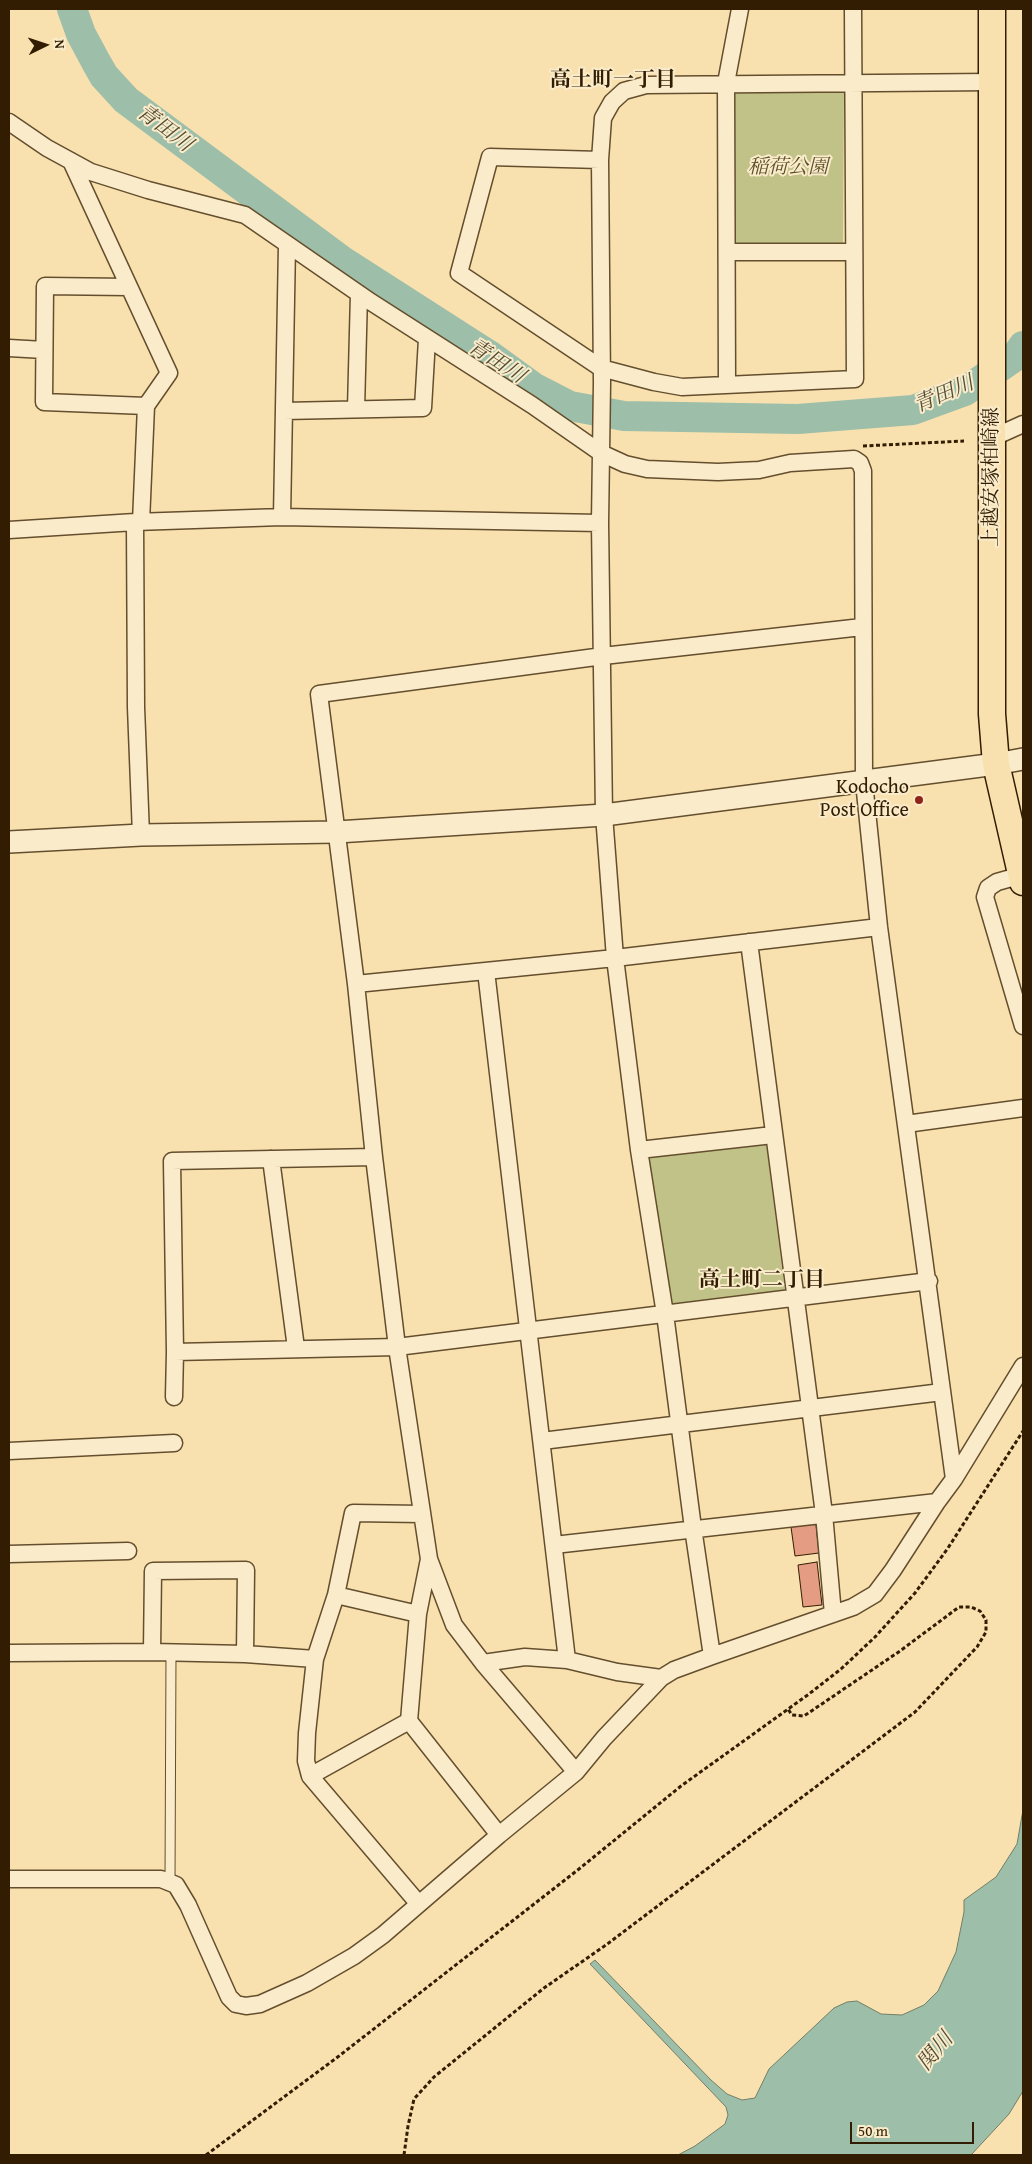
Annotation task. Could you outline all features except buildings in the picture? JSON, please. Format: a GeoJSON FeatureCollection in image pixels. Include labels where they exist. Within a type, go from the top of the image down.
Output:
{"type":"FeatureCollection","features":[{"type":"Feature","properties":{"kind":"main road","name":"上越安塚柏崎線"},"geometry":{"type":"LineString","coordinates":[[992,9],[992,714],[996,764],[1022,878]]}},
{"type":"Feature","properties":{"kind":"street"},"geometry":{"type":"LineString","coordinates":[[727,384],[726,83],[740,9]]}},
{"type":"Feature","properties":{"kind":"street"},"geometry":{"type":"LineString","coordinates":[[600,160],[490,157],[459,273],[602,376],[682,386],[855,379],[853,9]]}},
{"type":"Feature","properties":{"kind":"street"},"geometry":{"type":"LineString","coordinates":[[712,1656],[665,1314],[639,1150],[615,958],[604,815],[600,523],[602,376],[600,160],[603,118],[612,102],[624,92],[646,85],[992,82]]}},
{"type":"Feature","properties":{"kind":"street"},"geometry":{"type":"LineString","coordinates":[[9,122],[47,148],[91,172],[148,190],[245,215],[427,339],[601,447],[625,464],[647,469],[678,472],[759,470],[790,463],[854,459],[860,463],[863,471],[862,627],[864,782],[879,927],[929,1281],[954,1479]]}},
{"type":"Feature","properties":{"kind":"street"},"geometry":{"type":"LineString","coordinates":[[71,161],[169,373],[146,406],[138,522],[136,707],[141,835]]}},
{"type":"Feature","properties":{"kind":"street"},"geometry":{"type":"LineString","coordinates":[[282,517],[287,245]]}},
{"type":"Feature","properties":{"kind":"street"},"geometry":{"type":"LineString","coordinates":[[727,252],[854,252]]}},
{"type":"Feature","properties":{"kind":"street"},"geometry":{"type":"LineString","coordinates":[[129,287],[45,286],[44,402],[146,406]]}},
{"type":"Feature","properties":{"kind":"street"},"geometry":{"type":"LineString","coordinates":[[356,409],[359,294]]}},
{"type":"Feature","properties":{"kind":"street"},"geometry":{"type":"LineString","coordinates":[[284,411],[423,408],[427,339]]}},
{"type":"Feature","properties":{"kind":"street"},"geometry":{"type":"LineString","coordinates":[[9,348],[44,350]]}},
{"type":"Feature","properties":{"kind":"street"},"geometry":{"type":"LineString","coordinates":[[992,438],[1023,424]]}},
{"type":"Feature","properties":{"kind":"street"},"geometry":{"type":"LineString","coordinates":[[9,530],[138,522],[282,517],[600,523]]}},
{"type":"Feature","properties":{"kind":"street"},"geometry":{"type":"LineString","coordinates":[[576,1772],[483,1663],[454,1625],[429,1559],[397,1346],[374,1157],[356,984],[319,694],[603,656],[862,627]]}},
{"type":"Feature","properties":{"kind":"street"},"geometry":{"type":"LineString","coordinates":[[9,842],[141,835],[337,832],[604,815],[1023,760]]}},
{"type":"Feature","properties":{"kind":"street"},"geometry":{"type":"LineString","coordinates":[[1022,878],[997,882],[988,888],[985,898],[1023,1026]]}},
{"type":"Feature","properties":{"kind":"street"},"geometry":{"type":"LineString","coordinates":[[356,984],[615,958],[879,927]]}},
{"type":"Feature","properties":{"kind":"street"},"geometry":{"type":"LineString","coordinates":[[749,942],[772,1135],[824,1514],[833,1614]]}},
{"type":"Feature","properties":{"kind":"street"},"geometry":{"type":"LineString","coordinates":[[486,971],[568,1660]]}},
{"type":"Feature","properties":{"kind":"street"},"geometry":{"type":"LineString","coordinates":[[906,1124],[1023,1108]]}},
{"type":"Feature","properties":{"kind":"street"},"geometry":{"type":"LineString","coordinates":[[639,1150],[772,1135]]}},
{"type":"Feature","properties":{"kind":"street"},"geometry":{"type":"LineString","coordinates":[[174,1397],[172,1160],[374,1157]]}},
{"type":"Feature","properties":{"kind":"street"},"geometry":{"type":"LineString","coordinates":[[271,1159],[296,1348]]}},
{"type":"Feature","properties":{"kind":"street"},"geometry":{"type":"LineString","coordinates":[[175,1352],[397,1346],[529,1332],[929,1281]]}},
{"type":"Feature","properties":{"kind":"street"},"geometry":{"type":"LineString","coordinates":[[9,1879],[162,1878],[176,1885],[188,1905],[229,1997],[236,2004],[246,2006],[260,2004],[307,1983],[354,1956],[383,1935],[418,1903],[576,1772],[604,1738],[660,1678],[674,1670],[712,1656],[853,1607],[875,1594],[954,1479],[1023,1366]]}},
{"type":"Feature","properties":{"kind":"street"},"geometry":{"type":"LineString","coordinates":[[542,1441],[942,1392]]}},
{"type":"Feature","properties":{"kind":"street"},"geometry":{"type":"LineString","coordinates":[[9,1451],[174,1443]]}},
{"type":"Feature","properties":{"kind":"street"},"geometry":{"type":"LineString","coordinates":[[554,1545],[937,1502]]}},
{"type":"Feature","properties":{"kind":"street"},"geometry":{"type":"LineString","coordinates":[[418,1903],[310,1776],[306,1761],[306,1734],[315,1659],[336,1595],[353,1513],[422,1514]]}},
{"type":"Feature","properties":{"kind":"street"},"geometry":{"type":"LineString","coordinates":[[9,1554],[128,1551]]}},
{"type":"Feature","properties":{"kind":"street"},"geometry":{"type":"LineString","coordinates":[[429,1559],[418,1614],[409,1721],[499,1835]]}},
{"type":"Feature","properties":{"kind":"street"},"geometry":{"type":"LineString","coordinates":[[152,1652],[153,1571],[246,1570],[244,1654]]}},
{"type":"Feature","properties":{"kind":"street"},"geometry":{"type":"LineString","coordinates":[[336,1595],[418,1614]]}},
{"type":"Feature","properties":{"kind":"street"},"geometry":{"type":"LineString","coordinates":[[9,1653],[152,1652],[244,1654],[315,1659]]}},
{"type":"Feature","properties":{"kind":"street"},"geometry":{"type":"LineString","coordinates":[[483,1663],[525,1657],[568,1660],[617,1672],[660,1678]]}},
{"type":"Feature","properties":{"kind":"street"},"geometry":{"type":"LineString","coordinates":[[310,1776],[409,1721]]}},
{"type":"Feature","properties":{"kind":"lane"},"geometry":{"type":"LineString","coordinates":[[170,1882],[171,1653]]}},
{"type":"Feature","properties":{"kind":"path"},"geometry":{"type":"LineString","coordinates":[[854,459],[862,446],[964,441]]}},
{"type":"Feature","properties":{"kind":"path"},"geometry":{"type":"LineString","coordinates":[[206,2155],[339,2056],[681,1786],[841,1669],[875,1637],[915,1593],[954,1540],[1023,1431]]}},
{"type":"Feature","properties":{"kind":"path"},"geometry":{"type":"LineString","coordinates":[[404,2155],[414,2099],[434,2077],[544,1988],[606,1945],[915,1712],[977,1647],[986,1632],[986,1620],[980,1611],[971,1607],[959,1607],[900,1651],[804,1716],[792,1715],[788,1709]]}},
{"type":"Feature","properties":{"kind":"green space","name":"稲荷公園"},"geometry":{"type":"Polygon","coordinates":[[[734,91],[844,91],[843,245],[733,245],[734,91]]]}},
{"type":"Feature","properties":{"kind":"green space"},"geometry":{"type":"Polygon","coordinates":[[[766,1142],[785,1292],[665,1308],[648,1156],[766,1142]]]}},
{"type":"Feature","properties":{"kind":"water","name":"関川"},"geometry":{"type":"Polygon","coordinates":[[[1023,1810],[1023,2091],[1009,2114],[971,2155],[678,2155],[695,2146],[725,2124],[728,2115],[726,2107],[590,1964],[595,1960],[711,2080],[727,2094],[742,2100],[755,2098],[769,2069],[834,2008],[847,2002],[857,2001],[881,2014],[902,2015],[924,2005],[938,1991],[956,1952],[964,1912],[964,1900],[996,1877],[1017,1844],[1023,1810]]]}},
{"type":"Feature","properties":{"kind":"waterway","name":"青田川"},"geometry":{"type":"LineString","coordinates":[[72,9],[81,34],[104,76],[126,100],[341,260],[489,355],[533,387],[570,406],[624,416],[798,419],[913,410],[965,391],[1016,356],[1023,346]]}},
{"type":"Feature","properties":{"kind":"place","name":"Kodocho Post Office"},"geometry":{"type":"Point","coordinates":[919,800]}},
{"type":"Feature","properties":{"kind":"district","name":"高土町一丁目"},"geometry":{"type":"Point","coordinates":[613,81]}},
{"type":"Feature","properties":{"kind":"district","name":"高土町二丁目"},"geometry":{"type":"Point","coordinates":[762,1281]}}]}
